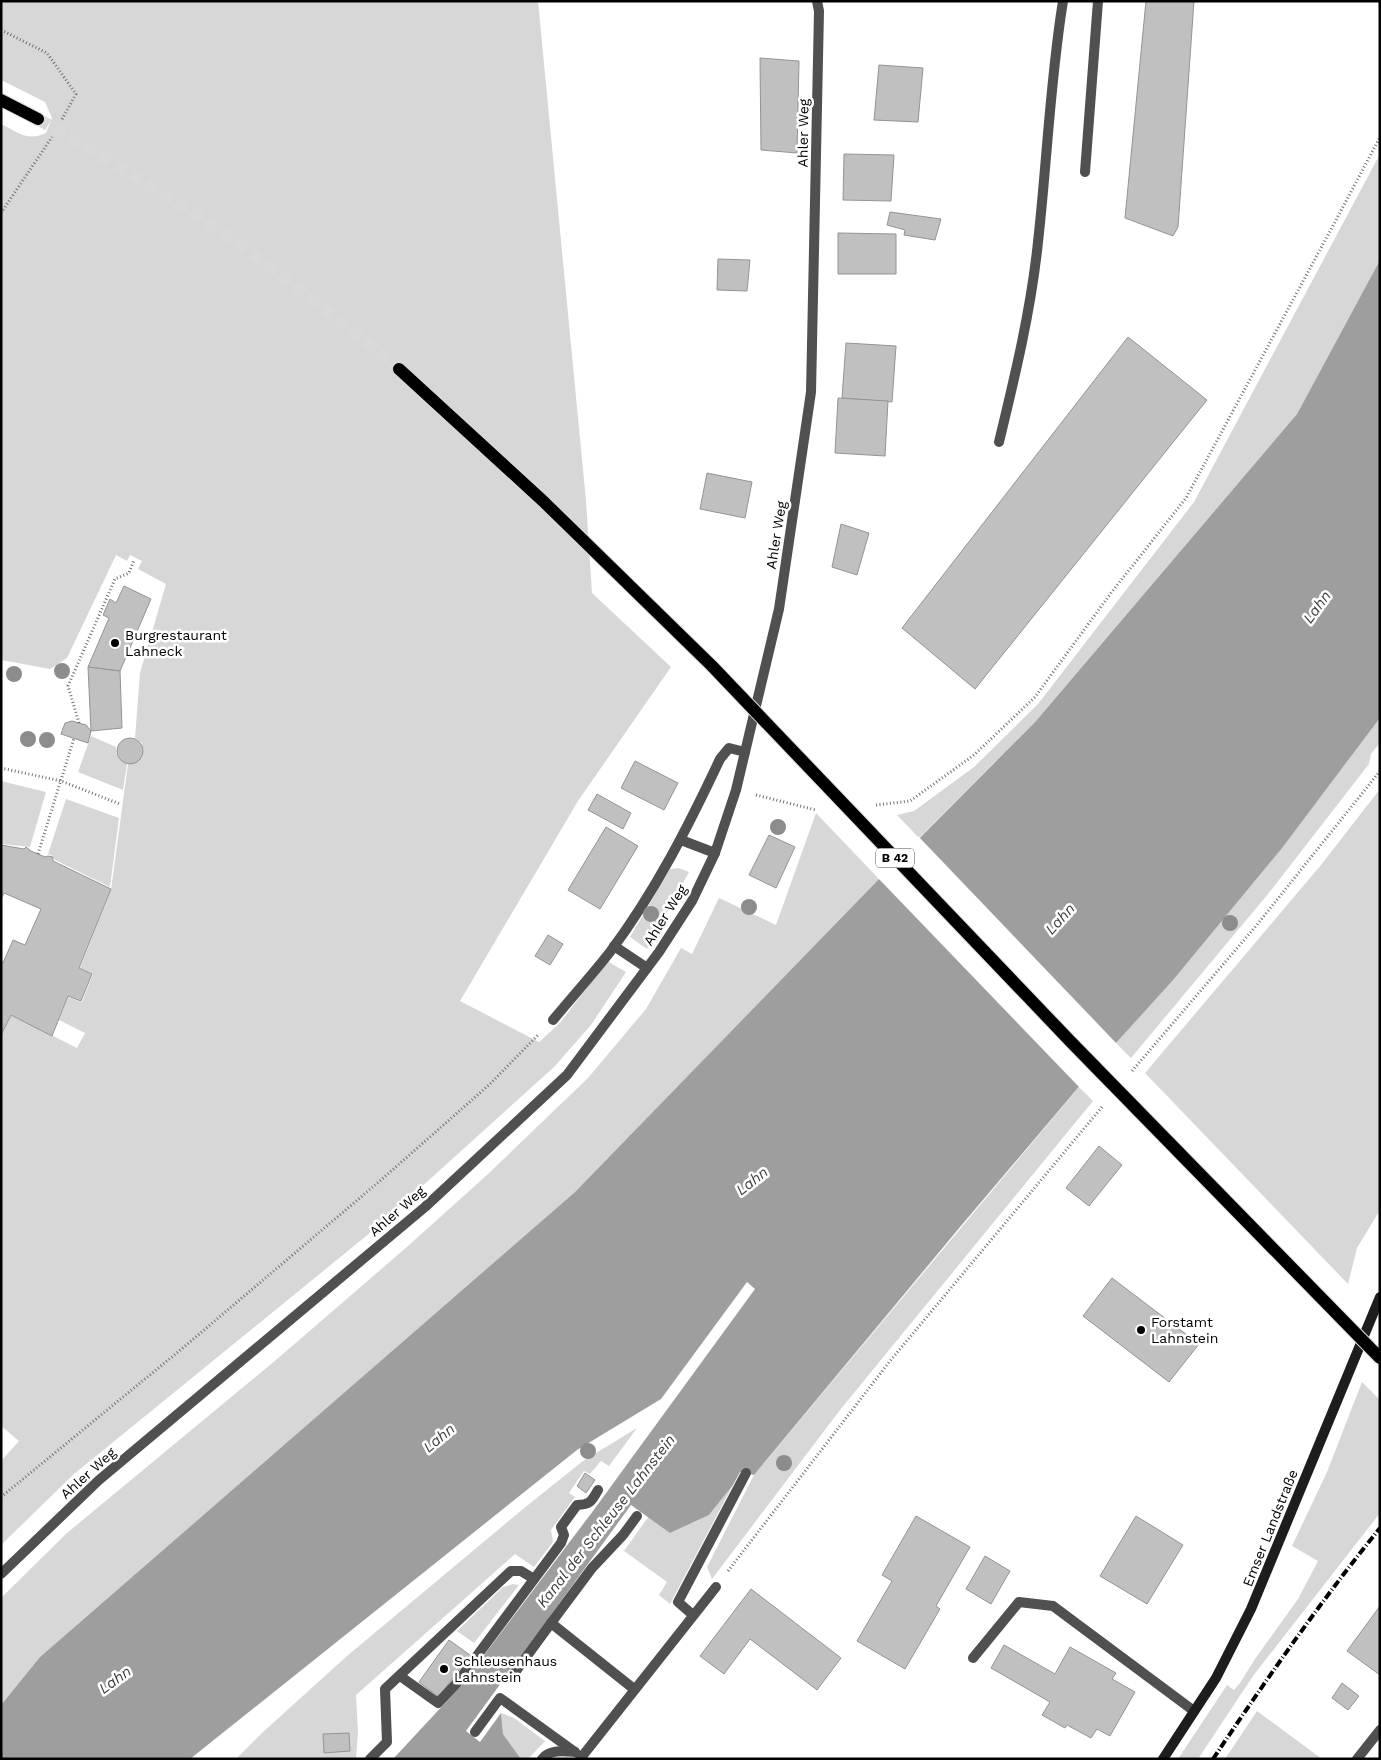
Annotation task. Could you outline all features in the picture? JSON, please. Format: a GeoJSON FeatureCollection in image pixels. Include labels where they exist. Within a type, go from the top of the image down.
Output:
{"type":"FeatureCollection","features":[{"type":"Feature","properties":{"kind":"main road"},"geometry":{"type":"LineString","coordinates":[[1,100],[38,118]]}},
{"type":"Feature","properties":{"kind":"main road","name":"B 42"},"geometry":{"type":"LineString","coordinates":[[398,369],[543,501],[712,666],[1071,1042],[1380,1358]]}},
{"type":"Feature","properties":{"kind":"street","name":"Ahler Weg"},"geometry":{"type":"LineString","coordinates":[[3,1570],[99,1480],[425,1206],[560,1082],[659,952],[692,901],[715,852],[736,790],[779,609],[811,392],[819,11],[817,1]]}},
{"type":"Feature","properties":{"kind":"street"},"geometry":{"type":"LineString","coordinates":[[999,442],[1026,325],[1038,243],[1055,50],[1063,1]]}},
{"type":"Feature","properties":{"kind":"street"},"geometry":{"type":"LineString","coordinates":[[1085,172],[1098,1]]}},
{"type":"Feature","properties":{"kind":"street"},"geometry":{"type":"LineString","coordinates":[[553,1020],[614,946],[642,904],[681,840],[720,759],[730,748],[745,752]]}},
{"type":"Feature","properties":{"kind":"street"},"geometry":{"type":"LineString","coordinates":[[681,840],[715,852]]}},
{"type":"Feature","properties":{"kind":"street"},"geometry":{"type":"LineString","coordinates":[[614,946],[647,968]]}},
{"type":"Feature","properties":{"kind":"street","name":"Emser Landstraße"},"geometry":{"type":"LineString","coordinates":[[1163,1759],[1216,1678],[1251,1609],[1380,1297]]}},
{"type":"Feature","properties":{"kind":"street"},"geometry":{"type":"LineString","coordinates":[[693,1615],[678,1602],[746,1473]]}},
{"type":"Feature","properties":{"kind":"street"},"geometry":{"type":"LineString","coordinates":[[400,1676],[438,1703],[456,1684],[561,1543],[564,1535],[561,1527],[577,1505],[585,1505],[592,1500],[598,1490]]}},
{"type":"Feature","properties":{"kind":"street"},"geometry":{"type":"LineString","coordinates":[[513,1674],[592,1568],[623,1535],[637,1516]]}},
{"type":"Feature","properties":{"kind":"street"},"geometry":{"type":"LineString","coordinates":[[370,1759],[386,1742],[385,1689],[511,1571],[521,1571],[534,1578]]}},
{"type":"Feature","properties":{"kind":"street"},"geometry":{"type":"LineString","coordinates":[[579,1756],[716,1587]]}},
{"type":"Feature","properties":{"kind":"street"},"geometry":{"type":"LineString","coordinates":[[973,1658],[1019,1602],[1053,1606],[1194,1711]]}},
{"type":"Feature","properties":{"kind":"street"},"geometry":{"type":"LineString","coordinates":[[551,1623],[634,1689]]}},
{"type":"Feature","properties":{"kind":"street"},"geometry":{"type":"LineString","coordinates":[[475,1732],[500,1698],[579,1756]]}},
{"type":"Feature","properties":{"kind":"street"},"geometry":{"type":"LineString","coordinates":[[1357,1759],[1380,1730]]}},
{"type":"Feature","properties":{"kind":"street"},"geometry":{"type":"LineString","coordinates":[[542,1759],[545,1755],[556,1752],[579,1756]]}},
{"type":"Feature","properties":{"kind":"path"},"geometry":{"type":"LineString","coordinates":[[1,30],[47,53],[76,94],[60,124]]}},
{"type":"Feature","properties":{"kind":"path"},"geometry":{"type":"LineString","coordinates":[[1,213],[47,147],[55,132]]}},
{"type":"Feature","properties":{"kind":"path"},"geometry":{"type":"LineString","coordinates":[[910,801],[974,755],[1035,696],[1111,593],[1186,498],[1380,137]]}},
{"type":"Feature","properties":{"kind":"path"},"geometry":{"type":"LineString","coordinates":[[79,723],[68,686],[115,580],[128,573],[134,560]]}},
{"type":"Feature","properties":{"kind":"path"},"geometry":{"type":"LineString","coordinates":[[38,854],[74,738]]}},
{"type":"Feature","properties":{"kind":"path"},"geometry":{"type":"LineString","coordinates":[[1,768],[61,781],[120,804]]}},
{"type":"Feature","properties":{"kind":"path"},"geometry":{"type":"LineString","coordinates":[[1126,1078],[1256,926],[1380,771]]}},
{"type":"Feature","properties":{"kind":"path"},"geometry":{"type":"LineString","coordinates":[[1,1497],[184,1347],[395,1168],[490,1084],[553,1020]]}},
{"type":"Feature","properties":{"kind":"path"},"geometry":{"type":"LineString","coordinates":[[716,1587],[890,1361],[1108,1100]]}},
{"type":"Feature","properties":{"kind":"shaded area"},"geometry":{"type":"Polygon","coordinates":[[[1,1],[538,1],[586,501],[592,593],[671,667],[578,801],[460,1001],[539,1042],[560,1023],[607,961],[626,972],[591,1025],[554,1067],[376,1228],[74,1474],[1,1545],[1,1461],[19,1441],[1,1426],[1,1035],[11,1015],[77,1048],[85,1033],[59,1020],[68,997],[82,1002],[93,974],[80,968],[111,890],[128,764],[134,764],[143,756],[142,743],[135,738],[140,673],[166,584],[138,569],[142,561],[130,555],[127,561],[116,555],[67,658],[50,669],[1,660],[1,124],[23,135],[33,137],[46,133],[52,118],[45,102],[1,80],[1,1]]]}},
{"type":"Feature","properties":{"kind":"shaded area"},"geometry":{"type":"Polygon","coordinates":[[[1380,154],[1380,260],[1297,414],[1036,721],[919,838],[897,815],[914,811],[974,767],[1038,704],[1194,502],[1380,154]]]}},
{"type":"Feature","properties":{"kind":"shaded area"},"geometry":{"type":"Polygon","coordinates":[[[1380,718],[1380,743],[1371,754],[1369,764],[1268,894],[1131,1058],[1116,1043],[1252,884],[1380,718]]]}},
{"type":"Feature","properties":{"kind":"shaded area"},"geometry":{"type":"Polygon","coordinates":[[[91,736],[116,747],[118,757],[127,764],[123,790],[78,772],[91,736]]]}},
{"type":"Feature","properties":{"kind":"shaded area"},"geometry":{"type":"Polygon","coordinates":[[[1,781],[46,792],[30,847],[1,844],[1,781]]]}},
{"type":"Feature","properties":{"kind":"shaded area"},"geometry":{"type":"Polygon","coordinates":[[[1380,789],[1380,1210],[1357,1248],[1348,1284],[1145,1073],[1321,865],[1380,789]]]}},
{"type":"Feature","properties":{"kind":"shaded area"},"geometry":{"type":"Polygon","coordinates":[[[66,799],[119,818],[110,887],[55,860],[53,856],[48,854],[66,799]]]}},
{"type":"Feature","properties":{"kind":"shaded area"},"geometry":{"type":"Polygon","coordinates":[[[816,813],[879,879],[575,1192],[40,1657],[1,1705],[1,1598],[67,1533],[276,1360],[408,1246],[487,1175],[588,1078],[646,1009],[681,948],[692,954],[719,898],[776,925],[816,813]]]}},
{"type":"Feature","properties":{"kind":"shaded area"},"geometry":{"type":"Polygon","coordinates":[[[679,868],[689,872],[647,949],[630,937],[670,869],[679,868]]]}},
{"type":"Feature","properties":{"kind":"shaded area"},"geometry":{"type":"Polygon","coordinates":[[[1079,1087],[1093,1101],[840,1410],[712,1579],[707,1567],[754,1475],[1079,1087]]]}},
{"type":"Feature","properties":{"kind":"shaded area"},"geometry":{"type":"Polygon","coordinates":[[[1362,1382],[1380,1400],[1380,1513],[1253,1676],[1198,1759],[1178,1759],[1227,1685],[1234,1690],[1240,1683],[1298,1599],[1318,1561],[1292,1546],[1327,1472],[1362,1382]]]}},
{"type":"Feature","properties":{"kind":"shaded area"},"geometry":{"type":"Polygon","coordinates":[[[637,1428],[609,1466],[601,1461],[590,1474],[584,1471],[569,1493],[575,1497],[551,1530],[553,1542],[534,1567],[515,1554],[356,1695],[358,1732],[356,1759],[236,1759],[347,1656],[523,1509],[583,1461],[637,1428]]]}},
{"type":"Feature","properties":{"kind":"shaded area"},"geometry":{"type":"Polygon","coordinates":[[[733,1485],[670,1604],[659,1595],[667,1582],[624,1551],[649,1516],[670,1533],[709,1515],[733,1485]]]}},
{"type":"Feature","properties":{"kind":"shaded area"},"geometry":{"type":"Polygon","coordinates":[[[513,1584],[519,1585],[474,1643],[457,1631],[503,1587],[513,1584]]]}},
{"type":"Feature","properties":{"kind":"shaded area"},"geometry":{"type":"Polygon","coordinates":[[[1257,1711],[1322,1759],[1225,1759],[1257,1711]]]}},
{"type":"Feature","properties":{"kind":"shaded area"},"geometry":{"type":"Polygon","coordinates":[[[501,1713],[514,1718],[545,1741],[528,1759],[521,1759],[503,1734],[501,1713]]]}},
{"type":"Feature","properties":{"kind":"water"},"geometry":{"type":"Polygon","coordinates":[[[1380,260],[1380,718],[1282,848],[1173,980],[1116,1043],[960,1227],[754,1475],[740,1472],[733,1485],[709,1515],[670,1533],[631,1505],[466,1731],[480,1742],[501,1713],[503,1734],[521,1759],[393,1759],[460,1687],[593,1511],[755,1289],[747,1282],[661,1399],[577,1450],[190,1759],[1,1759],[1,1705],[40,1657],[575,1192],[879,879],[1036,721],[1297,414],[1380,260]]]}},
{"type":"Feature","properties":{"kind":"pier"},"geometry":{"type":"Polygon","coordinates":[[[918,836],[1118,1045],[1081,1089],[877,877],[918,836]]]}},
{"type":"Feature","properties":{"kind":"building"},"geometry":{"type":"Polygon","coordinates":[[[1146,1],[1194,1],[1178,227],[1173,236],[1125,218],[1146,1]]]}},
{"type":"Feature","properties":{"kind":"building"},"geometry":{"type":"Polygon","coordinates":[[[760,58],[799,61],[797,153],[761,150],[760,58]]]}},
{"type":"Feature","properties":{"kind":"building"},"geometry":{"type":"Polygon","coordinates":[[[879,65],[923,68],[918,122],[874,120],[879,65]]]}},
{"type":"Feature","properties":{"kind":"building"},"geometry":{"type":"Polygon","coordinates":[[[844,154],[894,155],[891,201],[843,200],[844,154]]]}},
{"type":"Feature","properties":{"kind":"building"},"geometry":{"type":"Polygon","coordinates":[[[890,212],[941,219],[935,240],[904,235],[905,230],[887,225],[890,212]]]}},
{"type":"Feature","properties":{"kind":"building"},"geometry":{"type":"Polygon","coordinates":[[[838,233],[896,234],[896,274],[838,274],[838,233]]]}},
{"type":"Feature","properties":{"kind":"building"},"geometry":{"type":"Polygon","coordinates":[[[718,259],[750,260],[747,291],[717,290],[718,259]]]}},
{"type":"Feature","properties":{"kind":"building"},"geometry":{"type":"Polygon","coordinates":[[[1128,337],[1207,400],[975,689],[902,628],[1128,337]]]}},
{"type":"Feature","properties":{"kind":"building"},"geometry":{"type":"Polygon","coordinates":[[[846,343],[896,346],[892,402],[842,398],[846,343]]]}},
{"type":"Feature","properties":{"kind":"building"},"geometry":{"type":"Polygon","coordinates":[[[838,398],[888,401],[885,456],[835,453],[838,398]]]}},
{"type":"Feature","properties":{"kind":"building"},"geometry":{"type":"Polygon","coordinates":[[[707,473],[752,482],[745,518],[700,509],[707,473]]]}},
{"type":"Feature","properties":{"kind":"building"},"geometry":{"type":"Polygon","coordinates":[[[841,524],[869,533],[857,575],[832,567],[841,524]]]}},
{"type":"Feature","properties":{"kind":"building","name":"Burgrestaurant Lahneck"},"geometry":{"type":"Polygon","coordinates":[[[124,586],[151,599],[120,671],[88,667],[109,618],[103,615],[110,599],[116,603],[124,586]]]}},
{"type":"Feature","properties":{"kind":"building"},"geometry":{"type":"Polygon","coordinates":[[[88,667],[120,671],[122,728],[91,731],[88,667]]]}},
{"type":"Feature","properties":{"kind":"building"},"geometry":{"type":"Polygon","coordinates":[[[72,721],[86,725],[91,731],[88,743],[61,734],[65,723],[72,721]]]}},
{"type":"Feature","properties":{"kind":"building"},"geometry":{"type":"Polygon","coordinates":[[[130,738],[139,742],[143,751],[139,760],[130,764],[121,760],[117,751],[121,742],[130,738]]]}},
{"type":"Feature","properties":{"kind":"building"},"geometry":{"type":"Polygon","coordinates":[[[635,761],[678,783],[664,810],[621,788],[635,761]]]}},
{"type":"Feature","properties":{"kind":"building"},"geometry":{"type":"Polygon","coordinates":[[[597,794],[631,813],[623,829],[588,810],[597,794]]]}},
{"type":"Feature","properties":{"kind":"building"},"geometry":{"type":"Polygon","coordinates":[[[606,827],[638,846],[600,909],[568,890],[606,827]]]}},
{"type":"Feature","properties":{"kind":"building"},"geometry":{"type":"Polygon","coordinates":[[[769,835],[795,847],[776,888],[749,875],[769,835]]]}},
{"type":"Feature","properties":{"kind":"building"},"geometry":{"type":"Polygon","coordinates":[[[1,845],[24,849],[26,847],[45,857],[53,857],[53,861],[111,889],[79,968],[92,974],[81,1001],[68,996],[52,1036],[11,1015],[1,1035],[1,962],[3,963],[13,940],[25,945],[41,909],[4,893],[1,899],[1,845]]]}},
{"type":"Feature","properties":{"kind":"building"},"geometry":{"type":"Polygon","coordinates":[[[548,935],[563,944],[550,965],[535,956],[548,935]]]}},
{"type":"Feature","properties":{"kind":"building"},"geometry":{"type":"Polygon","coordinates":[[[1099,1146],[1122,1165],[1089,1206],[1066,1188],[1099,1146]]]}},
{"type":"Feature","properties":{"kind":"building","name":"Forstamt Lahnstein"},"geometry":{"type":"Polygon","coordinates":[[[1112,1278],[1199,1344],[1169,1382],[1083,1316],[1112,1278]]]}},
{"type":"Feature","properties":{"kind":"building"},"geometry":{"type":"Polygon","coordinates":[[[585,1473],[595,1480],[586,1493],[577,1486],[585,1473]]]}},
{"type":"Feature","properties":{"kind":"building"},"geometry":{"type":"Polygon","coordinates":[[[916,1516],[970,1547],[936,1606],[940,1609],[905,1669],[857,1641],[892,1581],[882,1575],[916,1516]]]}},
{"type":"Feature","properties":{"kind":"building"},"geometry":{"type":"Polygon","coordinates":[[[1136,1516],[1183,1545],[1147,1604],[1100,1576],[1136,1516]]]}},
{"type":"Feature","properties":{"kind":"building"},"geometry":{"type":"Polygon","coordinates":[[[985,1556],[1010,1571],[991,1604],[966,1589],[985,1556]]]}},
{"type":"Feature","properties":{"kind":"building"},"geometry":{"type":"Polygon","coordinates":[[[751,1589],[841,1658],[817,1690],[750,1639],[724,1674],[700,1656],[751,1589]]]}},
{"type":"Feature","properties":{"kind":"building"},"geometry":{"type":"Polygon","coordinates":[[[1380,1606],[1380,1675],[1347,1651],[1380,1606]]]}},
{"type":"Feature","properties":{"kind":"building","name":"Schleusenhaus Lahnstein"},"geometry":{"type":"Polygon","coordinates":[[[449,1640],[470,1655],[439,1697],[419,1682],[449,1640]]]}},
{"type":"Feature","properties":{"kind":"building"},"geometry":{"type":"Polygon","coordinates":[[[1004,1645],[1055,1674],[1070,1647],[1116,1673],[1112,1679],[1135,1692],[1110,1736],[1097,1729],[1091,1738],[1067,1725],[1065,1728],[1042,1715],[1050,1702],[991,1668],[1004,1645]]]}},
{"type":"Feature","properties":{"kind":"building"},"geometry":{"type":"Polygon","coordinates":[[[1342,1683],[1359,1696],[1348,1710],[1332,1698],[1342,1683]]]}},
{"type":"Feature","properties":{"kind":"building"},"geometry":{"type":"Polygon","coordinates":[[[349,1733],[350,1751],[324,1753],[323,1734],[349,1733]]]}},
{"type":"Feature","properties":{"kind":"tunnel"},"geometry":{"type":"LineString","coordinates":[[38,119],[164,194],[213,226],[299,289],[399,369]]}},
{"type":"Feature","properties":{"kind":"railway"},"geometry":{"type":"LineString","coordinates":[[1213,1759],[1294,1642],[1380,1528]]}},
{"type":"Feature","properties":{"kind":"place","name":"Burgrestaurant Lahneck"},"geometry":{"type":"Point","coordinates":[115,643]}},
{"type":"Feature","properties":{"kind":"place","name":"Forstamt Lahnstein"},"geometry":{"type":"Point","coordinates":[1141,1330]}},
{"type":"Feature","properties":{"kind":"place","name":"Schleusenhaus Lahnstein"},"geometry":{"type":"Point","coordinates":[444,1669]}},
{"type":"Feature","properties":{"kind":"water label","name":"Lahn"},"geometry":{"type":"Point","coordinates":[1317,607]}},
{"type":"Feature","properties":{"kind":"water label","name":"Lahn"},"geometry":{"type":"Point","coordinates":[1060,919]}},
{"type":"Feature","properties":{"kind":"water label","name":"Lahn"},"geometry":{"type":"Point","coordinates":[752,1181]}},
{"type":"Feature","properties":{"kind":"water label","name":"Lahn"},"geometry":{"type":"Point","coordinates":[439,1438]}},
{"type":"Feature","properties":{"kind":"water label","name":"Kanal der Schleuse Lahnstein"},"geometry":{"type":"Point","coordinates":[606,1521]}},
{"type":"Feature","properties":{"kind":"water label","name":"Lahn"},"geometry":{"type":"Point","coordinates":[115,1680]}}]}
